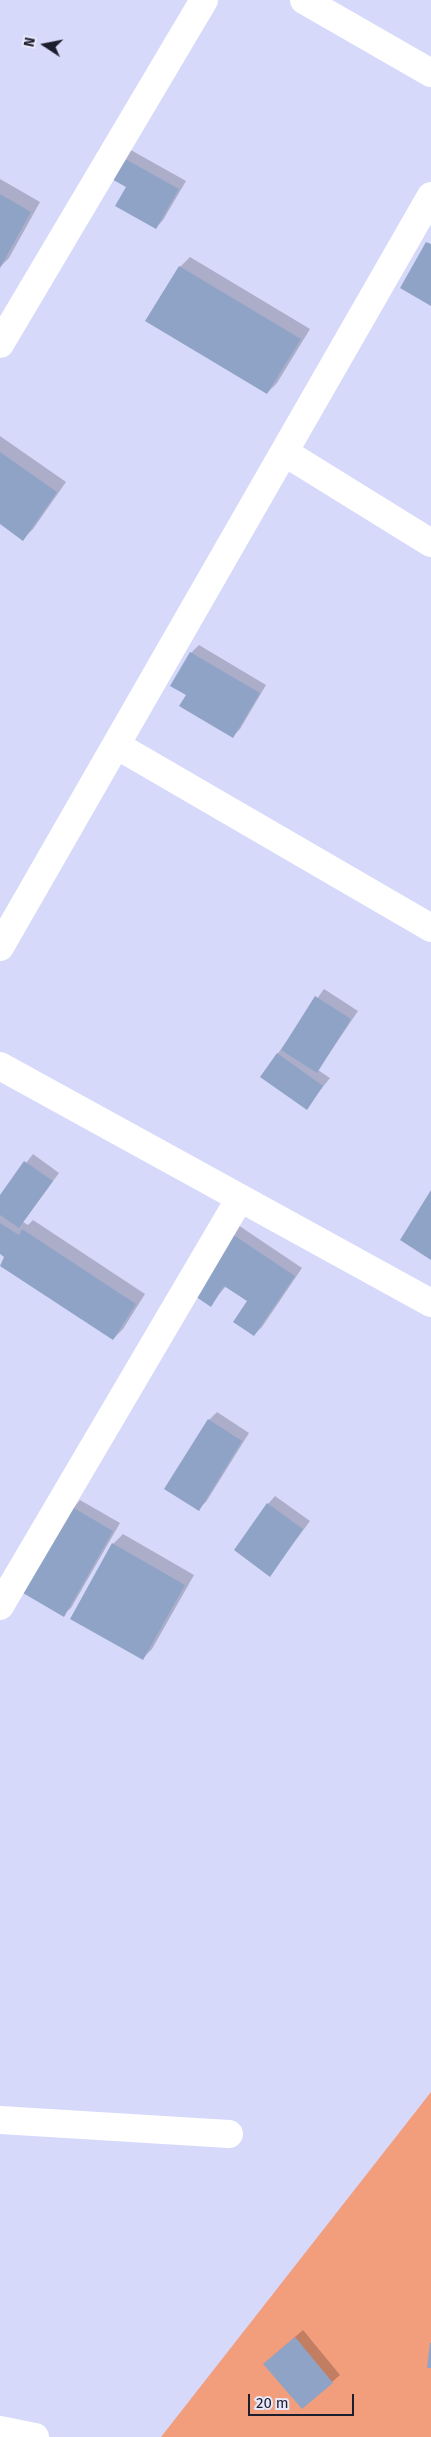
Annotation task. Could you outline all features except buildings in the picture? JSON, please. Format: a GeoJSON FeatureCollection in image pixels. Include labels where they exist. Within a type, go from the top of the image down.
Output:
{"type":"FeatureCollection","features":[{"type":"Feature","properties":{"kind":"street"},"geometry":{"type":"LineString","coordinates":[[0,344],[204,0]]}},
{"type":"Feature","properties":{"kind":"street"},"geometry":{"type":"LineString","coordinates":[[304,0],[431,73]]}},
{"type":"Feature","properties":{"kind":"street"},"geometry":{"type":"LineString","coordinates":[[0,947],[430,198]]}},
{"type":"Feature","properties":{"kind":"street"},"geometry":{"type":"LineString","coordinates":[[284,452],[431,543]]}},
{"type":"Feature","properties":{"kind":"street"},"geometry":{"type":"LineString","coordinates":[[116,745],[431,928]]}},
{"type":"Feature","properties":{"kind":"street"},"geometry":{"type":"LineString","coordinates":[[0,1066],[431,1304]]}},
{"type":"Feature","properties":{"kind":"street"},"geometry":{"type":"LineString","coordinates":[[0,1606],[240,1198]]}},
{"type":"Feature","properties":{"kind":"street"},"geometry":{"type":"LineString","coordinates":[[0,2120],[229,2134]]}},
{"type":"Feature","properties":{"kind":"street"},"geometry":{"type":"LineString","coordinates":[[0,2430],[35,2437]]}},
{"type":"Feature","properties":{"kind":"shaded area"},"geometry":{"type":"Polygon","coordinates":[[[431,2092],[431,2437],[161,2437],[431,2092]]]}}]}
